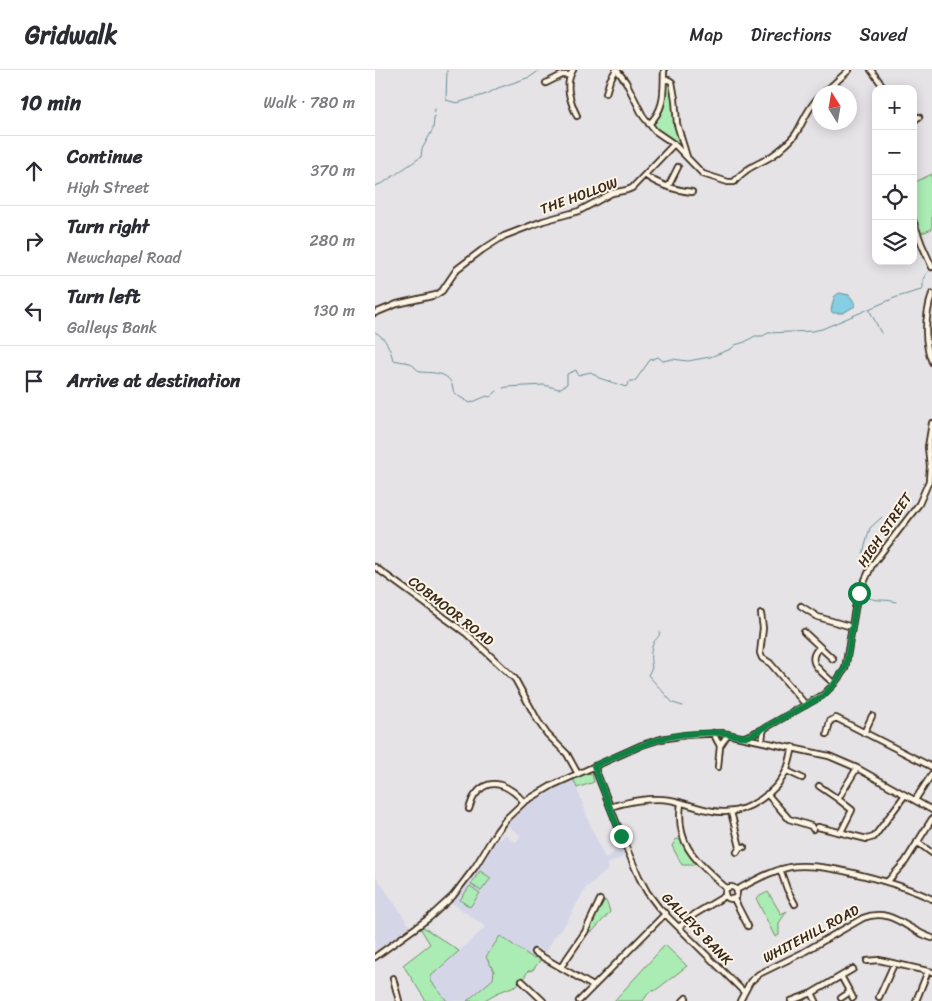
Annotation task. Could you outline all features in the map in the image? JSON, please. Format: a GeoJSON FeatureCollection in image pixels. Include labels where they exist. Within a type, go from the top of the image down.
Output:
{"type":"FeatureCollection","features":[{"type":"Feature","properties":{"kind":"street"},"geometry":{"type":"LineString","coordinates":[[573,70],[570,75],[569,95],[577,116]]}},
{"type":"Feature","properties":{"kind":"street"},"geometry":{"type":"LineString","coordinates":[[606,93],[610,80],[617,70],[626,82],[643,116],[655,131],[674,144],[703,174],[728,182],[734,182],[745,171],[775,155],[796,133],[812,106]]}},
{"type":"Feature","properties":{"kind":"street"},"geometry":{"type":"LineString","coordinates":[[649,124],[658,114],[661,107],[664,70]]}},
{"type":"Feature","properties":{"kind":"street"},"geometry":{"type":"LineString","coordinates":[[833,85],[849,70]]}},
{"type":"Feature","properties":{"kind":"street"},"geometry":{"type":"LineString","coordinates":[[871,70],[882,85]]}},
{"type":"Feature","properties":{"kind":"street"},"geometry":{"type":"LineString","coordinates":[[546,83],[562,75],[570,75]]}},
{"type":"Feature","properties":{"kind":"street"},"geometry":{"type":"LineString","coordinates":[[664,80],[672,82],[675,94],[677,124],[687,159]]}},
{"type":"Feature","properties":{"kind":"street","name":"THE HOLLOW"},"geometry":{"type":"LineString","coordinates":[[375,313],[397,304],[436,295],[442,291],[457,269],[504,236],[543,221],[579,211],[612,192],[632,188],[674,144]]}},
{"type":"Feature","properties":{"kind":"street"},"geometry":{"type":"LineString","coordinates":[[668,187],[678,167]]}},
{"type":"Feature","properties":{"kind":"street"},"geometry":{"type":"LineString","coordinates":[[645,175],[651,180],[668,187],[690,192],[690,186]]}},
{"type":"Feature","properties":{"kind":"street"},"geometry":{"type":"LineString","coordinates":[[917,231],[932,267]]}},
{"type":"Feature","properties":{"kind":"street"},"geometry":{"type":"LineString","coordinates":[[932,294],[925,342],[932,362]]}},
{"type":"Feature","properties":{"kind":"street"},"geometry":{"type":"LineString","coordinates":[[931,481],[928,448],[932,423]]}},
{"type":"Feature","properties":{"kind":"street","name":"HIGH STREET"},"geometry":{"type":"LineString","coordinates":[[743,737],[765,728],[823,696],[834,684],[845,668],[856,603],[872,565],[919,504],[931,481]]}},
{"type":"Feature","properties":{"kind":"street","name":"COBMOOR ROAD"},"geometry":{"type":"LineString","coordinates":[[375,567],[467,634],[515,679],[538,721],[547,734],[567,754],[578,774]]}},
{"type":"Feature","properties":{"kind":"street"},"geometry":{"type":"LineString","coordinates":[[801,606],[818,616],[852,627]]}},
{"type":"Feature","properties":{"kind":"street"},"geometry":{"type":"LineString","coordinates":[[761,614],[763,628],[760,653],[762,658],[770,662],[806,704]]}},
{"type":"Feature","properties":{"kind":"street"},"geometry":{"type":"LineString","coordinates":[[804,632],[833,659]]}},
{"type":"Feature","properties":{"kind":"street"},"geometry":{"type":"LineString","coordinates":[[820,647],[813,653],[812,659],[834,684]]}},
{"type":"Feature","properties":{"kind":"street"},"geometry":{"type":"LineString","coordinates":[[864,732],[872,716]]}},
{"type":"Feature","properties":{"kind":"street"},"geometry":{"type":"LineString","coordinates":[[827,734],[830,721],[836,718],[932,767]]}},
{"type":"Feature","properties":{"kind":"street"},"geometry":{"type":"LineString","coordinates":[[762,741],[765,728]]}},
{"type":"Feature","properties":{"kind":"street"},"geometry":{"type":"LineString","coordinates":[[713,733],[720,746]]}},
{"type":"Feature","properties":{"kind":"street"},"geometry":{"type":"LineString","coordinates":[[375,958],[429,918],[453,896],[471,873],[506,819],[524,802],[553,784],[651,742],[686,734],[713,733],[728,734],[793,747],[829,756],[857,768],[932,810]]}},
{"type":"Feature","properties":{"kind":"street"},"geometry":{"type":"LineString","coordinates":[[718,767],[720,746],[728,734]]}},
{"type":"Feature","properties":{"kind":"street"},"geometry":{"type":"LineString","coordinates":[[610,807],[641,799],[671,800],[709,811],[731,812],[748,808],[767,794],[787,771],[793,747]]}},
{"type":"Feature","properties":{"kind":"street","name":"GALLEYS BANK"},"geometry":{"type":"LineString","coordinates":[[594,766],[639,877],[647,892],[666,914],[744,992]]}},
{"type":"Feature","properties":{"kind":"street"},"geometry":{"type":"LineString","coordinates":[[838,799],[857,768]]}},
{"type":"Feature","properties":{"kind":"street"},"geometry":{"type":"LineString","coordinates":[[787,771],[802,778]]}},
{"type":"Feature","properties":{"kind":"street"},"geometry":{"type":"LineString","coordinates":[[915,800],[932,774]]}},
{"type":"Feature","properties":{"kind":"street"},"geometry":{"type":"LineString","coordinates":[[469,810],[475,794],[481,789],[492,785],[502,785],[511,789],[524,802]]}},
{"type":"Feature","properties":{"kind":"street"},"geometry":{"type":"LineString","coordinates":[[819,786],[852,810],[841,832]]}},
{"type":"Feature","properties":{"kind":"street"},"geometry":{"type":"LineString","coordinates":[[767,794],[789,819],[815,828],[867,839],[874,837],[905,795]]}},
{"type":"Feature","properties":{"kind":"street"},"geometry":{"type":"LineString","coordinates":[[681,803],[679,824],[685,843],[701,864],[726,888]]}},
{"type":"Feature","properties":{"kind":"street"},"geometry":{"type":"LineString","coordinates":[[731,812],[740,848]]}},
{"type":"Feature","properties":{"kind":"street"},"geometry":{"type":"LineString","coordinates":[[887,882],[905,862],[932,819]]}},
{"type":"Feature","properties":{"kind":"street"},"geometry":{"type":"LineString","coordinates":[[917,842],[932,853]]}},
{"type":"Feature","properties":{"kind":"street"},"geometry":{"type":"LineString","coordinates":[[736,890],[779,870],[791,867],[812,867],[887,882],[932,899]]}},
{"type":"Feature","properties":{"kind":"street"},"geometry":{"type":"LineString","coordinates":[[779,870],[795,904]]}},
{"type":"Feature","properties":{"kind":"street"},"geometry":{"type":"LineString","coordinates":[[726,888],[731,886],[736,890],[737,895],[734,899]]}},
{"type":"Feature","properties":{"kind":"street"},"geometry":{"type":"LineString","coordinates":[[725,896],[726,888]]}},
{"type":"Feature","properties":{"kind":"street"},"geometry":{"type":"LineString","coordinates":[[725,896],[728,899],[734,899]]}},
{"type":"Feature","properties":{"kind":"street"},"geometry":{"type":"LineString","coordinates":[[679,927],[695,914],[725,896]]}},
{"type":"Feature","properties":{"kind":"street"},"geometry":{"type":"LineString","coordinates":[[734,899],[748,926]]}},
{"type":"Feature","properties":{"kind":"street"},"geometry":{"type":"LineString","coordinates":[[561,967],[585,932],[600,900]]}},
{"type":"Feature","properties":{"kind":"street"},"geometry":{"type":"LineString","coordinates":[[579,1001],[666,914]]}},
{"type":"Feature","properties":{"kind":"street","name":"WHITEHILL ROAD"},"geometry":{"type":"LineString","coordinates":[[740,1001],[750,982],[759,974],[873,914],[890,917],[919,934],[932,938]]}},
{"type":"Feature","properties":{"kind":"street"},"geometry":{"type":"LineString","coordinates":[[534,952],[593,986]]}},
{"type":"Feature","properties":{"kind":"street"},"geometry":{"type":"LineString","coordinates":[[870,959],[930,972],[916,1001]]}},
{"type":"Feature","properties":{"kind":"street"},"geometry":{"type":"LineString","coordinates":[[879,997],[894,964]]}},
{"type":"Feature","properties":{"kind":"street"},"geometry":{"type":"LineString","coordinates":[[791,1001],[812,993],[853,969]]}},
{"type":"Feature","properties":{"kind":"street"},"geometry":{"type":"LineString","coordinates":[[841,976],[853,998]]}},
{"type":"Feature","properties":{"kind":"street"},"geometry":{"type":"LineString","coordinates":[[393,978],[399,1001]]}},
{"type":"Feature","properties":{"kind":"street"},"geometry":{"type":"LineString","coordinates":[[523,981],[543,1001]]}},
{"type":"Feature","properties":{"kind":"street"},"geometry":{"type":"LineString","coordinates":[[841,998],[850,992]]}},
{"type":"Feature","properties":{"kind":"street"},"geometry":{"type":"LineString","coordinates":[[812,993],[816,1001]]}},
{"type":"Feature","properties":{"kind":"shaded area"},"geometry":{"type":"Polygon","coordinates":[[[574,780],[605,859],[621,847],[625,856],[607,864],[609,869],[586,888],[566,923],[545,953],[536,946],[530,956],[500,936],[493,979],[467,1001],[446,1001],[431,982],[431,976],[486,927],[452,903],[464,889],[489,850],[505,834],[514,842],[517,841],[520,835],[507,825],[519,812],[533,801],[574,780]]]}},
{"type":"Feature","properties":{"kind":"shaded area"},"geometry":{"type":"Polygon","coordinates":[[[375,875],[410,926],[375,952],[375,875]]]}},
{"type":"Feature","properties":{"kind":"green space"},"geometry":{"type":"Polygon","coordinates":[[[667,81],[670,82],[676,129],[684,151],[674,140],[654,125],[664,107],[667,81]]]}},
{"type":"Feature","properties":{"kind":"green space"},"geometry":{"type":"Polygon","coordinates":[[[932,174],[932,229],[919,234],[917,228],[917,181],[932,174]]]}},
{"type":"Feature","properties":{"kind":"green space"},"geometry":{"type":"Polygon","coordinates":[[[586,773],[592,774],[594,782],[577,788],[573,778],[586,773]]]}},
{"type":"Feature","properties":{"kind":"green space"},"geometry":{"type":"Polygon","coordinates":[[[676,839],[679,839],[688,854],[695,861],[694,865],[682,865],[672,846],[676,839]]]}},
{"type":"Feature","properties":{"kind":"green space"},"geometry":{"type":"Polygon","coordinates":[[[480,871],[491,878],[481,891],[471,884],[480,871]]]}},
{"type":"Feature","properties":{"kind":"green space"},"geometry":{"type":"Polygon","coordinates":[[[470,886],[480,893],[470,907],[460,900],[470,886]]]}},
{"type":"Feature","properties":{"kind":"green space"},"geometry":{"type":"Polygon","coordinates":[[[768,892],[781,914],[787,911],[779,923],[779,935],[775,937],[756,898],[768,892]]]}},
{"type":"Feature","properties":{"kind":"green space"},"geometry":{"type":"Polygon","coordinates":[[[605,900],[610,912],[593,931],[588,932],[602,904],[605,900]]]}},
{"type":"Feature","properties":{"kind":"green space"},"geometry":{"type":"Polygon","coordinates":[[[420,925],[459,951],[431,976],[431,981],[447,1001],[426,1001],[403,965],[430,944],[420,925]]]}},
{"type":"Feature","properties":{"kind":"green space"},"geometry":{"type":"Polygon","coordinates":[[[500,936],[533,958],[538,957],[541,959],[533,970],[528,971],[517,985],[483,1001],[467,1001],[493,979],[494,971],[486,957],[500,936]]]}},
{"type":"Feature","properties":{"kind":"green space"},"geometry":{"type":"Polygon","coordinates":[[[665,945],[687,966],[656,990],[649,992],[643,1001],[614,1001],[665,945]]]}},
{"type":"Feature","properties":{"kind":"water"},"geometry":{"type":"Polygon","coordinates":[[[839,293],[849,295],[855,306],[843,313],[833,313],[831,311],[834,297],[839,293]]]}},
{"type":"Feature","properties":{"kind":"waterway"},"geometry":{"type":"LineString","coordinates":[[447,70],[446,100],[457,103],[487,94],[498,88],[530,77],[540,70]]}},
{"type":"Feature","properties":{"kind":"waterway"},"geometry":{"type":"LineString","coordinates":[[375,186],[383,183],[421,157],[422,149],[433,129],[435,109]]}},
{"type":"Feature","properties":{"kind":"waterway"},"geometry":{"type":"LineString","coordinates":[[503,388],[544,385],[559,389],[567,384],[567,374],[576,370],[578,375],[591,372],[599,378],[626,387],[630,381],[635,381],[650,360],[658,357],[663,361],[672,359],[688,361],[710,357],[731,349],[735,345],[755,336],[763,336],[768,333],[822,329],[897,297],[921,290],[923,288],[923,279],[928,271]]}},
{"type":"Feature","properties":{"kind":"waterway"},"geometry":{"type":"LineString","coordinates":[[869,309],[881,333]]}},
{"type":"Feature","properties":{"kind":"waterway"},"geometry":{"type":"LineString","coordinates":[[375,332],[387,344],[393,360],[410,363],[420,372],[437,373],[445,376],[451,382],[455,394],[470,403],[487,396],[490,397],[497,391]]}},
{"type":"Feature","properties":{"kind":"waterway"},"geometry":{"type":"LineString","coordinates":[[863,553],[870,528],[882,517]]}},
{"type":"Feature","properties":{"kind":"waterway"},"geometry":{"type":"LineString","coordinates":[[864,595],[876,600],[896,602]]}},
{"type":"Feature","properties":{"kind":"waterway"},"geometry":{"type":"LineString","coordinates":[[660,632],[652,648],[652,668],[648,675],[673,703],[683,706]]}},
{"type":"Feature","properties":{"kind":"route"},"geometry":{"type":"LineString","coordinates":[[621,836],[594,766],[651,742],[686,734],[722,733],[743,737],[749,736],[823,696],[845,668],[859,593]]}}]}
